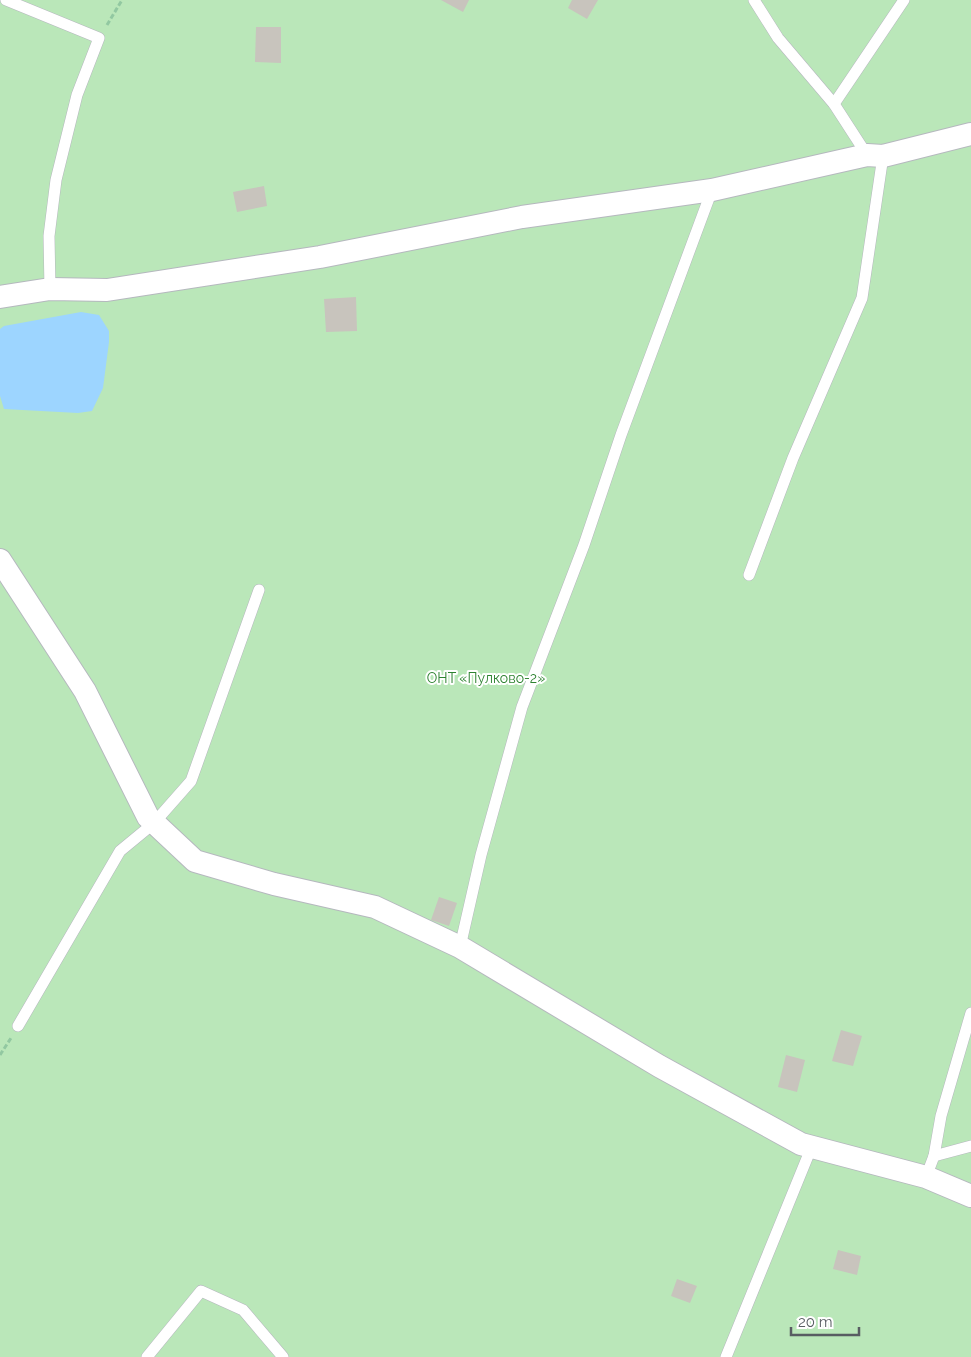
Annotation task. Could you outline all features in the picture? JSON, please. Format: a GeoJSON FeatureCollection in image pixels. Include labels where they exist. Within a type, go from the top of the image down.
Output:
{"type":"FeatureCollection","features":[{"type":"Feature","properties":{"kind":"street"},"geometry":{"type":"LineString","coordinates":[[0,297],[50,289],[107,290],[320,257],[522,217],[712,190],[971,134]]}},
{"type":"Feature","properties":{"kind":"street"},"geometry":{"type":"LineString","coordinates":[[0,560],[85,691],[148,817],[196,861],[274,884],[375,907],[460,948],[659,1066],[801,1144],[926,1177],[971,1196]]}},
{"type":"Feature","properties":{"kind":"lane"},"geometry":{"type":"LineString","coordinates":[[6,0],[99,38],[77,95],[56,180],[49,236],[50,289]]}},
{"type":"Feature","properties":{"kind":"lane"},"geometry":{"type":"LineString","coordinates":[[749,575],[793,458],[862,298],[875,155],[778,38],[754,0]]}},
{"type":"Feature","properties":{"kind":"lane"},"geometry":{"type":"LineString","coordinates":[[834,104],[904,0]]}},
{"type":"Feature","properties":{"kind":"lane"},"geometry":{"type":"LineString","coordinates":[[460,948],[481,855],[522,706],[584,545],[621,435],[712,190]]}},
{"type":"Feature","properties":{"kind":"lane"},"geometry":{"type":"LineString","coordinates":[[18,1026],[120,851],[154,823],[191,781],[258,590]]}},
{"type":"Feature","properties":{"kind":"lane"},"geometry":{"type":"LineString","coordinates":[[926,1177],[934,1156],[941,1116],[971,1012]]}},
{"type":"Feature","properties":{"kind":"lane"},"geometry":{"type":"LineString","coordinates":[[726,1357],[812,1146]]}},
{"type":"Feature","properties":{"kind":"lane"},"geometry":{"type":"LineString","coordinates":[[934,1156],[971,1146]]}},
{"type":"Feature","properties":{"kind":"lane"},"geometry":{"type":"LineString","coordinates":[[147,1357],[201,1291],[243,1310],[283,1357]]}},
{"type":"Feature","properties":{"kind":"path"},"geometry":{"type":"LineString","coordinates":[[99,38],[122,0]]}},
{"type":"Feature","properties":{"kind":"green space","name":"ОНТ «Пулково-2»"},"geometry":{"type":"Polygon","coordinates":[[[0,0],[971,0],[971,1357],[0,1357],[0,0]]]}},
{"type":"Feature","properties":{"kind":"water"},"geometry":{"type":"Polygon","coordinates":[[[81,312],[99,315],[109,331],[103,388],[92,411],[78,413],[4,409],[0,396],[0,329],[4,326],[81,312]]]}},
{"type":"Feature","properties":{"kind":"building"},"geometry":{"type":"Polygon","coordinates":[[[441,0],[469,0],[463,12],[441,0]]]}},
{"type":"Feature","properties":{"kind":"building"},"geometry":{"type":"Polygon","coordinates":[[[572,0],[598,0],[587,19],[568,8],[572,0]]]}},
{"type":"Feature","properties":{"kind":"building"},"geometry":{"type":"Polygon","coordinates":[[[256,27],[281,27],[281,63],[255,62],[256,27]]]}},
{"type":"Feature","properties":{"kind":"building"},"geometry":{"type":"Polygon","coordinates":[[[264,186],[267,206],[237,212],[233,192],[264,186]]]}},
{"type":"Feature","properties":{"kind":"building"},"geometry":{"type":"Polygon","coordinates":[[[356,297],[357,331],[326,332],[324,299],[356,297]]]}},
{"type":"Feature","properties":{"kind":"building"},"geometry":{"type":"Polygon","coordinates":[[[439,897],[457,903],[449,926],[431,920],[439,897]]]}},
{"type":"Feature","properties":{"kind":"building"},"geometry":{"type":"Polygon","coordinates":[[[841,1030],[862,1036],[853,1066],[832,1061],[841,1030]]]}},
{"type":"Feature","properties":{"kind":"building"},"geometry":{"type":"Polygon","coordinates":[[[786,1055],[805,1060],[797,1092],[778,1087],[786,1055]]]}},
{"type":"Feature","properties":{"kind":"building"},"geometry":{"type":"Polygon","coordinates":[[[838,1250],[861,1256],[857,1275],[833,1269],[838,1250]]]}},
{"type":"Feature","properties":{"kind":"building"},"geometry":{"type":"Polygon","coordinates":[[[677,1279],[697,1286],[690,1303],[671,1296],[677,1279]]]}}]}
